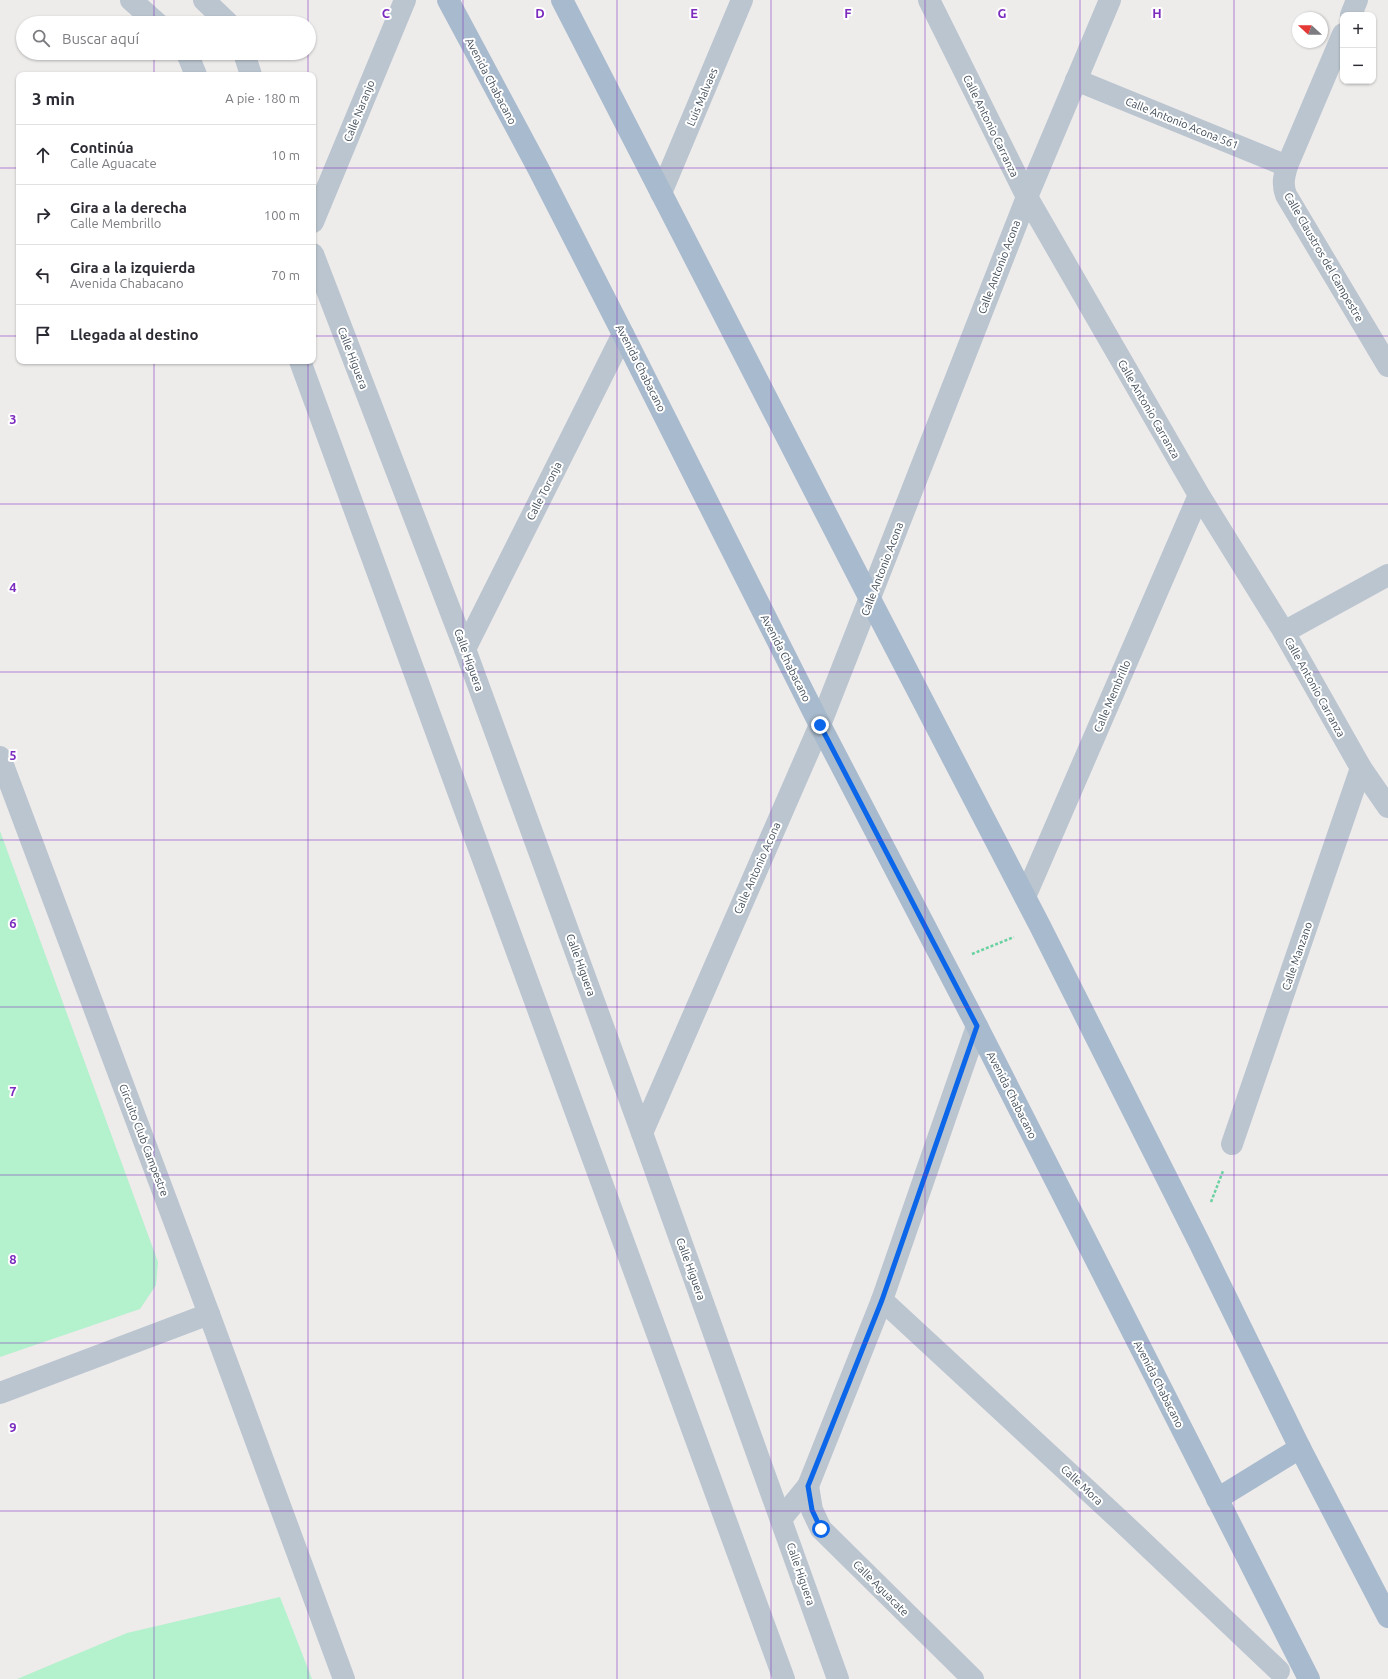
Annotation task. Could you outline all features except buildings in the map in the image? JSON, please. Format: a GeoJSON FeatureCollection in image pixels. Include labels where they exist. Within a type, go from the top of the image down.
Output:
{"type":"FeatureCollection","features":[{"type":"Feature","properties":{"kind":"main road","name":"Avenida Chabacano"},"geometry":{"type":"LineString","coordinates":[[448,0],[538,168],[820,725],[977,1026],[1305,1671]]}},
{"type":"Feature","properties":{"kind":"main road"},"geometry":{"type":"LineString","coordinates":[[562,0],[870,600],[1040,926],[1198,1240],[1300,1448],[1388,1616]]}},
{"type":"Feature","properties":{"kind":"main road"},"geometry":{"type":"LineString","coordinates":[[1217,1499],[1300,1448]]}},
{"type":"Feature","properties":{"kind":"street"},"geometry":{"type":"LineString","coordinates":[[131,0],[149,16]]}},
{"type":"Feature","properties":{"kind":"street"},"geometry":{"type":"LineString","coordinates":[[204,0],[221,16]]}},
{"type":"Feature","properties":{"kind":"street","name":"Calle Naranjo"},"geometry":{"type":"LineString","coordinates":[[316,215],[405,0]]}},
{"type":"Feature","properties":{"kind":"street","name":"Luis Malvaes"},"geometry":{"type":"LineString","coordinates":[[661,193],[742,0]]}},
{"type":"Feature","properties":{"kind":"street","name":"Calle Antonio Carranza"},"geometry":{"type":"LineString","coordinates":[[929,0],[1027,197],[1199,495],[1284,632],[1361,768],[1388,807]]}},
{"type":"Feature","properties":{"kind":"street","name":"Calle Antonio Acona"},"geometry":{"type":"LineString","coordinates":[[642,1132],[820,725],[1027,197],[1110,0]]}},
{"type":"Feature","properties":{"kind":"street"},"geometry":{"type":"LineString","coordinates":[[1352,12],[1357,0]]}},
{"type":"Feature","properties":{"kind":"street","name":"Calle Claustros del Campestre"},"geometry":{"type":"LineString","coordinates":[[1340,41],[1287,166],[1283,179],[1283,186],[1286,195],[1388,366]]}},
{"type":"Feature","properties":{"kind":"street"},"geometry":{"type":"LineString","coordinates":[[191,60],[195,72]]}},
{"type":"Feature","properties":{"kind":"street"},"geometry":{"type":"LineString","coordinates":[[246,60],[250,72]]}},
{"type":"Feature","properties":{"kind":"street","name":"Calle Antonio Acona 561"},"geometry":{"type":"LineString","coordinates":[[1076,80],[1287,166]]}},
{"type":"Feature","properties":{"kind":"street","name":"Calle Higuera"},"geometry":{"type":"LineString","coordinates":[[316,262],[465,649],[642,1132],[838,1679]]}},
{"type":"Feature","properties":{"kind":"street","name":"Calle Toronja"},"geometry":{"type":"LineString","coordinates":[[465,649],[623,334]]}},
{"type":"Feature","properties":{"kind":"street"},"geometry":{"type":"LineString","coordinates":[[301,364],[784,1679]]}},
{"type":"Feature","properties":{"kind":"street","name":"Calle Membrillo"},"geometry":{"type":"LineString","coordinates":[[1025,898],[1199,495]]}},
{"type":"Feature","properties":{"kind":"street"},"geometry":{"type":"LineString","coordinates":[[1284,632],[1388,574]]}},
{"type":"Feature","properties":{"kind":"street","name":"Circuito Club Campestre"},"geometry":{"type":"LineString","coordinates":[[0,757],[344,1679]]}},
{"type":"Feature","properties":{"kind":"street","name":"Calle Manzano"},"geometry":{"type":"LineString","coordinates":[[1232,1144],[1361,768]]}},
{"type":"Feature","properties":{"kind":"street"},"geometry":{"type":"LineString","coordinates":[[781,1519],[808,1486],[882,1300],[977,1026]]}},
{"type":"Feature","properties":{"kind":"street","name":"Calle Mora"},"geometry":{"type":"LineString","coordinates":[[882,1300],[1123,1523],[1280,1675]]}},
{"type":"Feature","properties":{"kind":"street"},"geometry":{"type":"LineString","coordinates":[[0,1393],[209,1314]]}},
{"type":"Feature","properties":{"kind":"street","name":"Calle Aguacate"},"geometry":{"type":"LineString","coordinates":[[808,1486],[812,1510],[821,1529],[973,1679]]}},
{"type":"Feature","properties":{"kind":"street"},"geometry":{"type":"LineString","coordinates":[[1280,1675],[1305,1671]]}},
{"type":"Feature","properties":{"kind":"path"},"geometry":{"type":"LineString","coordinates":[[946,966],[1040,926]]}},
{"type":"Feature","properties":{"kind":"path"},"geometry":{"type":"LineString","coordinates":[[1198,1240],[1232,1144]]}},
{"type":"Feature","properties":{"kind":"green space"},"geometry":{"type":"Polygon","coordinates":[[[0,831],[158,1262],[156,1285],[140,1309],[0,1357],[0,831]]]}},
{"type":"Feature","properties":{"kind":"green space"},"geometry":{"type":"Polygon","coordinates":[[[280,1597],[312,1679],[17,1679],[127,1633],[280,1597]]]}},
{"type":"Feature","properties":{"kind":"route"},"geometry":{"type":"LineString","coordinates":[[820,725],[977,1026],[882,1300],[808,1486],[812,1510],[821,1529]]}}]}
